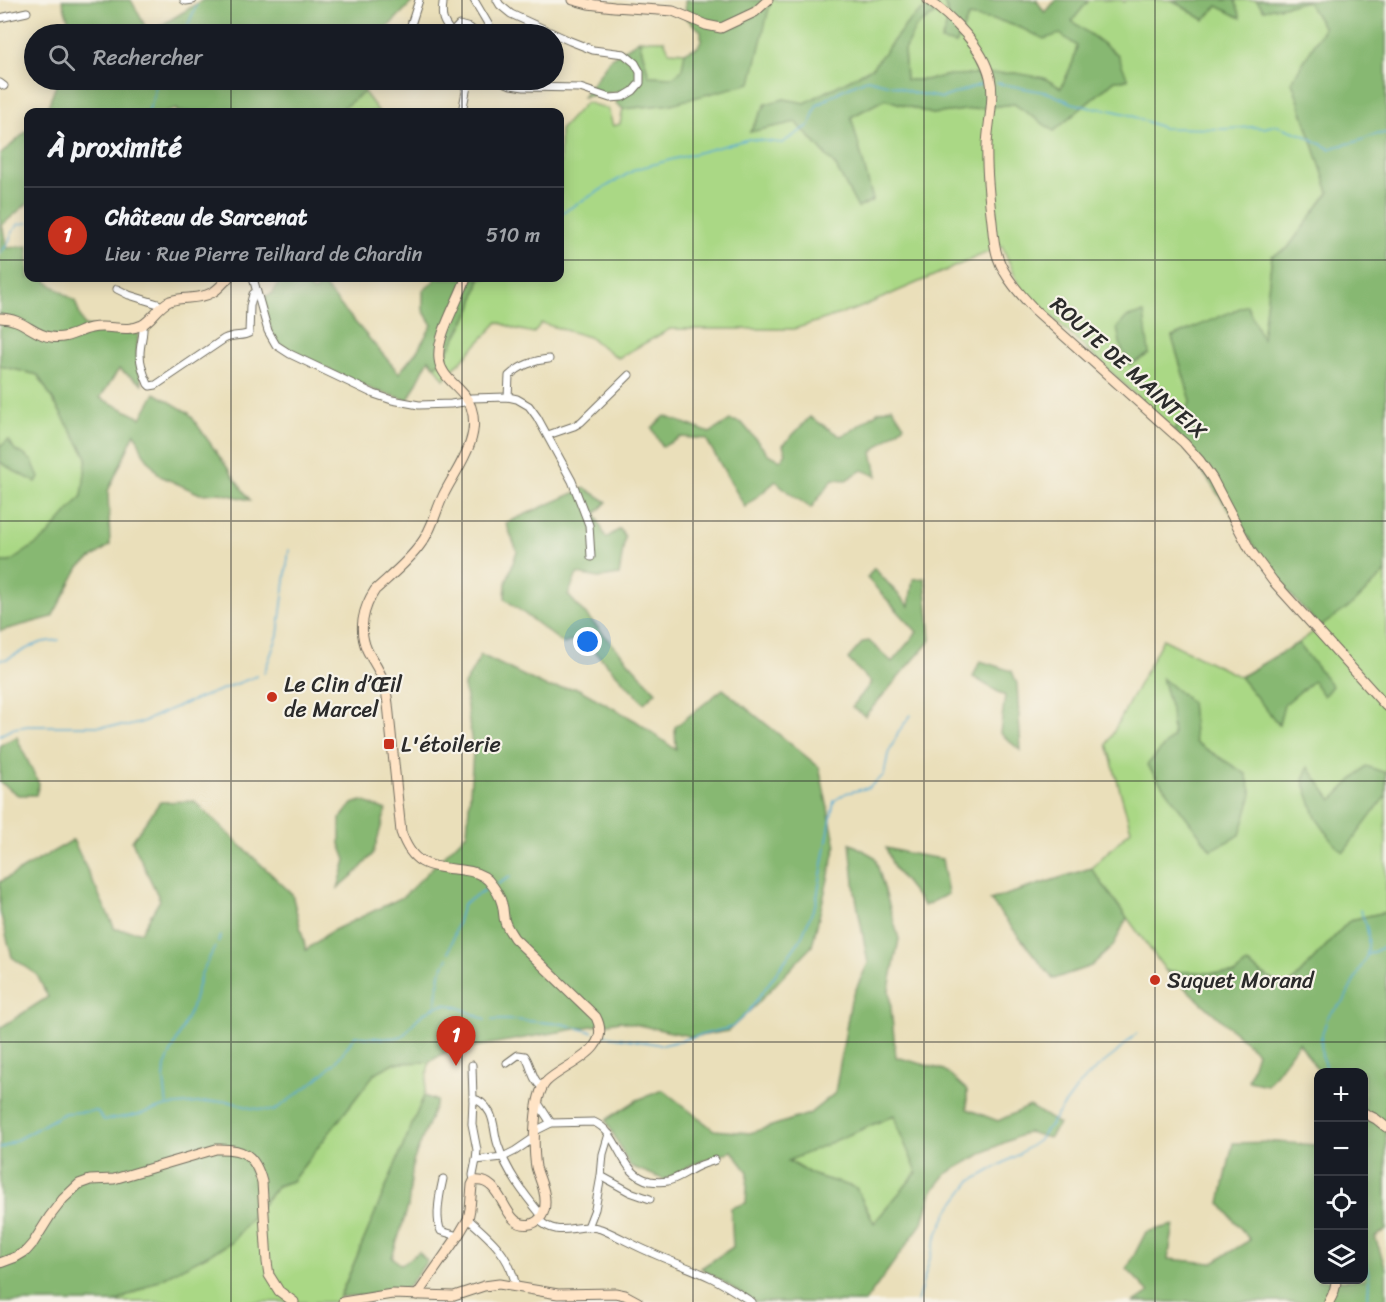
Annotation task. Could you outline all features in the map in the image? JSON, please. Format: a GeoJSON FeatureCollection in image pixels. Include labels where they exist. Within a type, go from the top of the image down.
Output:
{"type":"FeatureCollection","features":[{"type":"Feature","properties":{"kind":"street"},"geometry":{"type":"LineString","coordinates":[[184,0],[193,0]]}},
{"type":"Feature","properties":{"kind":"street"},"geometry":{"type":"LineString","coordinates":[[411,24],[419,0]]}},
{"type":"Feature","properties":{"kind":"street"},"geometry":{"type":"LineString","coordinates":[[474,0],[488,24]]}},
{"type":"Feature","properties":{"kind":"street"},"geometry":{"type":"LineString","coordinates":[[497,0],[511,14],[533,24]]}},
{"type":"Feature","properties":{"kind":"street"},"geometry":{"type":"LineString","coordinates":[[573,0],[605,6],[673,11],[706,25],[721,28],[755,12],[768,0]]}},
{"type":"Feature","properties":{"kind":"street","name":"ROUTE DE MAINTEIX"},"geometry":{"type":"LineString","coordinates":[[928,0],[944,12],[976,47],[989,74],[991,92],[987,146],[990,204],[998,258],[1015,287],[1035,310],[1184,443],[1200,461],[1212,478],[1250,550],[1273,581],[1386,706]]}},
{"type":"Feature","properties":{"kind":"street"},"geometry":{"type":"LineString","coordinates":[[443,3],[442,16],[444,24]]}},
{"type":"Feature","properties":{"kind":"street"},"geometry":{"type":"LineString","coordinates":[[0,18],[27,12]]}},
{"type":"Feature","properties":{"kind":"street"},"geometry":{"type":"LineString","coordinates":[[564,38],[593,50],[624,54],[635,63],[640,72],[640,83],[623,97],[610,98],[580,88],[564,87]]}},
{"type":"Feature","properties":{"kind":"street"},"geometry":{"type":"LineString","coordinates":[[463,108],[467,90]]}},
{"type":"Feature","properties":{"kind":"street"},"geometry":{"type":"LineString","coordinates":[[0,318],[20,322],[48,337],[63,338],[91,328],[128,328],[143,324],[171,301],[210,294],[224,282]]}},
{"type":"Feature","properties":{"kind":"street"},"geometry":{"type":"LineString","coordinates":[[254,282],[268,331],[276,345],[374,394],[410,404],[433,405],[452,404],[471,398],[508,397],[529,406],[548,435],[572,481],[589,525],[591,557]]}},
{"type":"Feature","properties":{"kind":"street"},"geometry":{"type":"LineString","coordinates":[[464,282],[444,332],[438,358],[447,377],[471,407],[473,417],[471,440],[460,467],[442,498],[432,526],[420,546],[375,590],[365,607],[364,641],[383,680],[388,704],[400,832],[405,846],[411,855],[428,865],[473,871],[486,878],[502,903],[504,919],[514,938],[596,1017],[600,1030],[597,1040],[584,1056],[542,1087],[537,1103],[534,1135],[537,1170],[545,1199],[541,1218],[531,1224],[516,1221],[489,1183],[481,1180],[474,1181]]}},
{"type":"Feature","properties":{"kind":"street"},"geometry":{"type":"LineString","coordinates":[[117,289],[161,307]]}},
{"type":"Feature","properties":{"kind":"street"},"geometry":{"type":"LineString","coordinates":[[143,324],[144,333],[140,352],[145,378],[150,386],[156,385],[216,343],[231,335],[249,333],[250,306],[253,294],[256,292]]}},
{"type":"Feature","properties":{"kind":"street"},"geometry":{"type":"LineString","coordinates":[[508,397],[508,376],[538,360],[549,359]]}},
{"type":"Feature","properties":{"kind":"street"},"geometry":{"type":"LineString","coordinates":[[548,435],[581,422],[629,375]]}},
{"type":"Feature","properties":{"kind":"street"},"geometry":{"type":"LineString","coordinates":[[507,1063],[518,1055],[528,1058],[531,1073],[536,1083],[542,1087]]}},
{"type":"Feature","properties":{"kind":"street"},"geometry":{"type":"LineString","coordinates":[[410,1297],[458,1236],[468,1219],[477,1150],[472,1124],[472,1065]]}},
{"type":"Feature","properties":{"kind":"street"},"geometry":{"type":"LineString","coordinates":[[473,1099],[484,1104],[489,1111],[493,1119],[497,1144],[513,1178],[545,1226],[567,1230],[598,1228],[714,1279],[752,1302]]}},
{"type":"Feature","properties":{"kind":"street"},"geometry":{"type":"LineString","coordinates":[[537,1103],[550,1123]]}},
{"type":"Feature","properties":{"kind":"street"},"geometry":{"type":"LineString","coordinates":[[1368,1115],[1386,1127]]}},
{"type":"Feature","properties":{"kind":"street"},"geometry":{"type":"LineString","coordinates":[[476,1160],[503,1157],[515,1151],[550,1123],[594,1122],[609,1134],[631,1170],[641,1178],[666,1182],[715,1160]]}},
{"type":"Feature","properties":{"kind":"street"},"geometry":{"type":"LineString","coordinates":[[588,1227],[595,1209],[603,1154],[609,1134]]}},
{"type":"Feature","properties":{"kind":"street"},"geometry":{"type":"LineString","coordinates":[[0,1263],[16,1257],[33,1244],[63,1198],[79,1184],[90,1180],[114,1179],[216,1149],[229,1148],[247,1154],[259,1170],[262,1182],[269,1275],[279,1291],[294,1302]]}},
{"type":"Feature","properties":{"kind":"street"},"geometry":{"type":"LineString","coordinates":[[601,1176],[630,1192],[650,1199]]}},
{"type":"Feature","properties":{"kind":"street"},"geometry":{"type":"LineString","coordinates":[[443,1179],[438,1226],[441,1232],[458,1236]]}},
{"type":"Feature","properties":{"kind":"street"},"geometry":{"type":"LineString","coordinates":[[468,1219],[500,1250],[516,1286]]}},
{"type":"Feature","properties":{"kind":"street"},"geometry":{"type":"LineString","coordinates":[[343,1302],[392,1294],[410,1297],[454,1296],[484,1286],[499,1284],[558,1294],[615,1293],[638,1302]]}},
{"type":"Feature","properties":{"kind":"street"},"geometry":{"type":"LineString","coordinates":[[1329,1302],[1336,1284]]}},
{"type":"Feature","properties":{"kind":"green space"},"geometry":{"type":"Polygon","coordinates":[[[62,0],[131,0],[144,24],[70,24],[62,0]]]}},
{"type":"Feature","properties":{"kind":"green space"},"geometry":{"type":"Polygon","coordinates":[[[203,0],[414,0],[391,24],[164,24],[203,0]]]}},
{"type":"Feature","properties":{"kind":"green space"},"geometry":{"type":"Polygon","coordinates":[[[685,0],[771,0],[751,83],[671,104],[623,109],[616,103],[620,91],[583,97],[611,58],[639,40],[649,76],[673,77],[682,70],[685,52],[698,47],[701,40],[701,31],[686,18],[685,0]]]}},
{"type":"Feature","properties":{"kind":"green space"},"geometry":{"type":"Polygon","coordinates":[[[771,0],[941,0],[945,4],[948,24],[941,40],[956,44],[969,16],[1060,34],[1077,46],[1073,62],[1061,89],[1044,78],[950,75],[925,80],[906,80],[904,50],[916,27],[935,14],[909,21],[872,68],[805,103],[784,99],[766,104],[750,132],[796,122],[835,165],[858,208],[873,200],[851,117],[885,99],[932,114],[1014,104],[1054,131],[1115,80],[1118,55],[1072,21],[1089,0],[1122,0],[1124,2],[1126,0],[1172,0],[1204,20],[1217,6],[1235,0],[1256,0],[1264,10],[1307,1],[1324,28],[1292,81],[1329,192],[1287,249],[1272,256],[1262,340],[1172,337],[1191,401],[1174,431],[1020,287],[1002,246],[859,308],[794,329],[670,329],[618,358],[589,337],[541,323],[534,333],[498,322],[444,379],[435,366],[443,360],[472,308],[479,282],[564,282],[564,126],[586,102],[608,109],[613,126],[620,124],[623,109],[671,104],[771,0]]]}},
{"type":"Feature","properties":{"kind":"green space"},"geometry":{"type":"Polygon","coordinates":[[[941,0],[1037,0],[1045,13],[1056,0],[1089,0],[1072,21],[1118,55],[1128,80],[1115,80],[1054,131],[1014,104],[932,114],[885,99],[851,117],[873,200],[858,208],[835,165],[796,122],[750,132],[766,104],[784,99],[805,103],[872,68],[909,21],[929,5],[935,14],[916,27],[904,50],[906,80],[925,80],[950,75],[1015,73],[1044,78],[1061,88],[1073,62],[1077,46],[1060,34],[1044,39],[1001,21],[969,16],[956,44],[941,41],[948,15],[945,4],[941,0]]]}},
{"type":"Feature","properties":{"kind":"green space"},"geometry":{"type":"Polygon","coordinates":[[[1172,0],[1235,0],[1241,18],[1217,6],[1204,20],[1172,0]]]}},
{"type":"Feature","properties":{"kind":"green space"},"geometry":{"type":"Polygon","coordinates":[[[1256,0],[1386,0],[1386,572],[1353,604],[1320,627],[1280,583],[1174,431],[1191,401],[1172,337],[1247,305],[1262,339],[1272,256],[1287,249],[1329,192],[1292,81],[1324,28],[1307,1],[1264,10],[1256,0]]]}},
{"type":"Feature","properties":{"kind":"green space"},"geometry":{"type":"Polygon","coordinates":[[[639,40],[664,40],[669,51],[685,52],[682,70],[673,77],[649,76],[639,40]]]}},
{"type":"Feature","properties":{"kind":"green space"},"geometry":{"type":"Polygon","coordinates":[[[54,90],[364,90],[342,108],[48,108],[54,90]]]}},
{"type":"Feature","properties":{"kind":"green space"},"geometry":{"type":"Polygon","coordinates":[[[364,92],[376,108],[342,108],[364,92]]]}},
{"type":"Feature","properties":{"kind":"green space"},"geometry":{"type":"Polygon","coordinates":[[[24,134],[24,206],[2,225],[7,248],[24,246],[24,282],[47,282],[75,301],[84,326],[125,333],[138,332],[137,358],[142,384],[119,369],[100,398],[141,418],[155,393],[189,413],[250,500],[220,493],[200,494],[160,476],[143,453],[135,433],[108,491],[110,545],[79,567],[52,617],[0,631],[0,562],[10,562],[45,538],[82,496],[87,457],[38,375],[0,366],[0,155],[24,134]]]}},
{"type":"Feature","properties":{"kind":"green space"},"geometry":{"type":"Polygon","coordinates":[[[280,282],[302,282],[313,292],[323,285],[399,373],[417,351],[432,325],[423,310],[423,291],[433,282],[479,282],[472,308],[443,360],[434,366],[429,359],[408,400],[373,390],[290,352],[274,339],[263,305],[263,297],[273,293],[280,282]]]}},
{"type":"Feature","properties":{"kind":"green space"},"geometry":{"type":"Polygon","coordinates":[[[1144,313],[1149,354],[1130,365],[1121,347],[1117,328],[1127,317],[1144,313]]]}},
{"type":"Feature","properties":{"kind":"green space"},"geometry":{"type":"Polygon","coordinates":[[[0,366],[38,375],[87,457],[82,496],[46,538],[10,562],[0,562],[0,366]]]}},
{"type":"Feature","properties":{"kind":"green space"},"geometry":{"type":"Polygon","coordinates":[[[892,407],[904,425],[872,452],[877,476],[862,470],[846,480],[833,479],[811,508],[776,481],[745,507],[706,439],[681,437],[662,447],[652,428],[665,416],[710,433],[730,420],[742,423],[768,454],[781,460],[786,453],[783,445],[810,417],[840,436],[878,412],[892,407]]]}},
{"type":"Feature","properties":{"kind":"green space"},"geometry":{"type":"Polygon","coordinates":[[[8,440],[16,451],[32,461],[39,477],[36,482],[0,462],[0,447],[8,440]]]}},
{"type":"Feature","properties":{"kind":"green space"},"geometry":{"type":"Polygon","coordinates":[[[585,488],[607,502],[595,514],[606,538],[620,529],[625,537],[619,575],[599,578],[577,574],[568,595],[656,692],[644,703],[581,637],[564,644],[505,599],[506,583],[517,551],[506,523],[585,488]]]}},
{"type":"Feature","properties":{"kind":"green space"},"geometry":{"type":"Polygon","coordinates":[[[874,568],[909,606],[913,579],[925,578],[931,640],[865,716],[852,707],[871,683],[848,659],[863,642],[869,641],[892,662],[917,632],[867,578],[874,568]]]}},
{"type":"Feature","properties":{"kind":"green space"},"geometry":{"type":"Polygon","coordinates":[[[1386,572],[1386,912],[1350,920],[1286,989],[1247,964],[1234,974],[1166,971],[1091,868],[1131,830],[1107,744],[1163,639],[1240,677],[1298,643],[1353,604],[1386,572]]]}},
{"type":"Feature","properties":{"kind":"green space"},"geometry":{"type":"Polygon","coordinates":[[[1298,643],[1332,686],[1324,696],[1313,681],[1284,705],[1279,725],[1240,677],[1298,643]]]}},
{"type":"Feature","properties":{"kind":"green space"},"geometry":{"type":"Polygon","coordinates":[[[481,655],[549,688],[577,688],[636,721],[676,750],[675,727],[723,689],[819,767],[836,846],[812,946],[728,1031],[694,1037],[620,1021],[446,1052],[429,1062],[394,1063],[375,1073],[292,1181],[277,1186],[231,1243],[116,1302],[0,1302],[0,1028],[48,997],[37,975],[12,957],[0,912],[0,882],[73,840],[115,929],[141,932],[160,900],[132,841],[160,802],[194,801],[292,894],[306,950],[330,932],[403,897],[467,833],[473,752],[464,685],[481,655]]]}},
{"type":"Feature","properties":{"kind":"green space"},"geometry":{"type":"Polygon","coordinates":[[[980,661],[1012,671],[1017,684],[1021,751],[1000,733],[1005,696],[973,677],[980,661]]]}},
{"type":"Feature","properties":{"kind":"green space"},"geometry":{"type":"Polygon","coordinates":[[[1162,678],[1191,702],[1195,742],[1246,774],[1252,794],[1240,835],[1211,850],[1147,765],[1173,736],[1171,710],[1162,678]]]}},
{"type":"Feature","properties":{"kind":"green space"},"geometry":{"type":"Polygon","coordinates":[[[17,737],[39,784],[36,795],[18,795],[0,782],[0,747],[3,743],[17,737]]]}},
{"type":"Feature","properties":{"kind":"green space"},"geometry":{"type":"Polygon","coordinates":[[[1366,766],[1386,773],[1386,797],[1344,852],[1336,846],[1316,818],[1303,780],[1308,767],[1332,800],[1366,766]]]}},
{"type":"Feature","properties":{"kind":"green space"},"geometry":{"type":"Polygon","coordinates":[[[362,801],[386,810],[373,854],[338,888],[346,860],[340,844],[340,819],[352,804],[362,801]]]}},
{"type":"Feature","properties":{"kind":"green space"},"geometry":{"type":"Polygon","coordinates":[[[850,843],[875,857],[899,939],[889,989],[896,1057],[944,1070],[967,1090],[967,1109],[998,1121],[1030,1106],[1059,1124],[1049,1138],[1028,1132],[990,1149],[946,1174],[932,1192],[923,1222],[865,1302],[755,1302],[701,1268],[733,1247],[731,1208],[746,1203],[748,1172],[732,1151],[691,1165],[665,1180],[630,1166],[606,1120],[637,1100],[663,1090],[714,1130],[750,1133],[809,1114],[835,1093],[851,1000],[868,963],[855,892],[850,843]],[[894,1115],[788,1161],[813,1175],[856,1188],[874,1223],[917,1172],[894,1115]]]}},
{"type":"Feature","properties":{"kind":"green space"},"geometry":{"type":"Polygon","coordinates":[[[886,848],[942,859],[948,894],[924,906],[894,868],[886,848]]]}},
{"type":"Feature","properties":{"kind":"green space"},"geometry":{"type":"Polygon","coordinates":[[[1091,868],[1127,918],[1113,946],[1091,966],[1053,979],[990,900],[1091,868]]]}},
{"type":"Feature","properties":{"kind":"green space"},"geometry":{"type":"Polygon","coordinates":[[[1386,912],[1386,1065],[1383,1071],[1386,1076],[1386,1230],[1375,1237],[1386,1269],[1386,1302],[1134,1302],[1149,1292],[1127,1269],[1146,1232],[1174,1225],[1168,1259],[1212,1263],[1250,1240],[1220,1203],[1233,1143],[1276,1142],[1314,1145],[1314,1284],[1368,1284],[1368,1068],[1316,1068],[1299,1042],[1267,1085],[1248,1081],[1257,1052],[1166,971],[1234,974],[1247,964],[1286,989],[1350,920],[1386,912]]]}},
{"type":"Feature","properties":{"kind":"green space"},"geometry":{"type":"Polygon","coordinates":[[[429,1062],[424,1096],[337,1302],[116,1302],[231,1243],[278,1186],[292,1181],[375,1073],[394,1063],[429,1062]]]}},
{"type":"Feature","properties":{"kind":"green space"},"geometry":{"type":"Polygon","coordinates":[[[424,1096],[437,1101],[413,1162],[408,1207],[392,1257],[401,1265],[419,1252],[427,1261],[408,1287],[396,1293],[340,1297],[424,1096]]]}},
{"type":"Feature","properties":{"kind":"green space"},"geometry":{"type":"Polygon","coordinates":[[[895,1115],[898,1128],[917,1172],[874,1223],[856,1188],[813,1175],[788,1160],[863,1129],[895,1115]]]}},
{"type":"Feature","properties":{"kind":"waterway"},"geometry":{"type":"LineString","coordinates":[[188,24],[197,4]]}},
{"type":"Feature","properties":{"kind":"waterway"},"geometry":{"type":"LineString","coordinates":[[564,212],[636,169],[749,139],[782,143],[810,125],[816,106],[840,91],[867,79],[914,93],[942,98],[986,84]]}},
{"type":"Feature","properties":{"kind":"waterway"},"geometry":{"type":"LineString","coordinates":[[997,83],[1049,93],[1091,108],[1127,114],[1163,128],[1264,128],[1275,125],[1304,135],[1330,149],[1386,133]]}},
{"type":"Feature","properties":{"kind":"waterway"},"geometry":{"type":"LineString","coordinates":[[150,108],[154,90]]}},
{"type":"Feature","properties":{"kind":"waterway"},"geometry":{"type":"LineString","coordinates":[[0,254],[9,242],[12,232],[19,224],[24,223]]}},
{"type":"Feature","properties":{"kind":"waterway"},"geometry":{"type":"LineString","coordinates":[[264,673],[278,635],[289,550]]}},
{"type":"Feature","properties":{"kind":"waterway"},"geometry":{"type":"LineString","coordinates":[[0,660],[7,659],[34,645],[59,640]]}},
{"type":"Feature","properties":{"kind":"waterway"},"geometry":{"type":"LineString","coordinates":[[0,735],[14,728],[28,726],[128,726],[257,676]]}},
{"type":"Feature","properties":{"kind":"waterway"},"geometry":{"type":"LineString","coordinates":[[602,1035],[663,1045],[732,1027],[749,1011],[800,940],[816,903],[834,801],[846,793],[868,788],[884,775],[888,754],[899,731],[911,715]]}},
{"type":"Feature","properties":{"kind":"waterway"},"geometry":{"type":"LineString","coordinates":[[498,884],[510,877]]}},
{"type":"Feature","properties":{"kind":"waterway"},"geometry":{"type":"LineString","coordinates":[[449,952],[463,904],[487,889]]}},
{"type":"Feature","properties":{"kind":"waterway"},"geometry":{"type":"LineString","coordinates":[[1360,910],[1368,931],[1367,955]]}},
{"type":"Feature","properties":{"kind":"waterway"},"geometry":{"type":"LineString","coordinates":[[218,942],[220,936]]}},
{"type":"Feature","properties":{"kind":"waterway"},"geometry":{"type":"LineString","coordinates":[[1326,1068],[1322,1058],[1321,1038],[1328,1016],[1344,1001],[1367,955],[1386,946]]}},
{"type":"Feature","properties":{"kind":"waterway"},"geometry":{"type":"LineString","coordinates":[[167,1106],[165,1066],[192,1007],[201,974],[215,947]]}},
{"type":"Feature","properties":{"kind":"waterway"},"geometry":{"type":"LineString","coordinates":[[436,1006],[440,973],[448,958]]}},
{"type":"Feature","properties":{"kind":"waterway"},"geometry":{"type":"LineString","coordinates":[[0,1149],[65,1113],[97,1111],[104,1120],[137,1115],[167,1106],[227,1101],[251,1108],[274,1111],[336,1062],[355,1036],[385,1038],[402,1036],[427,1011],[443,1005],[459,1007],[485,1020]]}},
{"type":"Feature","properties":{"kind":"waterway"},"geometry":{"type":"LineString","coordinates":[[491,1020],[563,1024],[592,1032]]}},
{"type":"Feature","properties":{"kind":"waterway"},"geometry":{"type":"LineString","coordinates":[[917,1302],[937,1235],[949,1210],[970,1182],[1038,1141],[1080,1084],[1137,1033]]}},
{"type":"Feature","properties":{"kind":"waterway"},"geometry":{"type":"LineString","coordinates":[[1368,1273],[1368,1302]]}},
{"type":"Feature","properties":{"kind":"place","name":"Le Clin d’Œil de Marcel"},"geometry":{"type":"Point","coordinates":[272,697]}},
{"type":"Feature","properties":{"kind":"place","name":"L'étoilerie"},"geometry":{"type":"Point","coordinates":[389,744]}},
{"type":"Feature","properties":{"kind":"place","name":"Suquet Morand"},"geometry":{"type":"Point","coordinates":[1155,980]}},
{"type":"Feature","properties":{"kind":"place","name":"Château de Sarcenat"},"geometry":{"type":"Point","coordinates":[456,1066]}}]}
